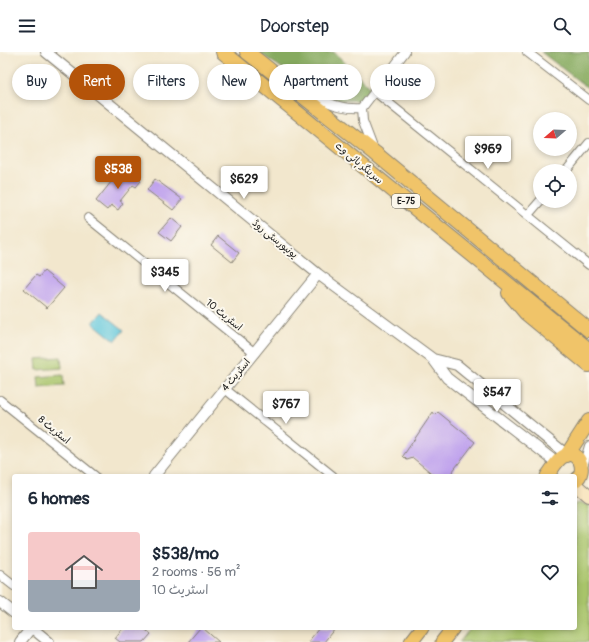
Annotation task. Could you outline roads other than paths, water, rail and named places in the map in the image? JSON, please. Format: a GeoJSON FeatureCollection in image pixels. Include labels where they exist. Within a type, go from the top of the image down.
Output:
{"type":"FeatureCollection","features":[{"type":"Feature","properties":{"kind":"highway","name":"سرینگر ہائی وے"},"geometry":{"type":"LineString","coordinates":[[223,52],[589,350]]}},
{"type":"Feature","properties":{"kind":"highway","name":"سرینگر ہائی وے"},"geometry":{"type":"LineString","coordinates":[[247,52],[375,153],[589,330]]}},
{"type":"Feature","properties":{"kind":"highway"},"geometry":{"type":"LineString","coordinates":[[496,275],[526,313],[589,365]]}},
{"type":"Feature","properties":{"kind":"highway"},"geometry":{"type":"LineString","coordinates":[[564,462],[589,420]]}},
{"type":"Feature","properties":{"kind":"main road"},"geometry":{"type":"LineString","coordinates":[[549,474],[564,462],[577,456],[586,467],[577,481]]}},
{"type":"Feature","properties":{"kind":"main road"},"geometry":{"type":"LineString","coordinates":[[577,485],[589,496]]}},
{"type":"Feature","properties":{"kind":"main road"},"geometry":{"type":"LineString","coordinates":[[411,642],[420,630]]}},
{"type":"Feature","properties":{"kind":"main road"},"geometry":{"type":"LineString","coordinates":[[442,642],[451,630]]}},
{"type":"Feature","properties":{"kind":"street","name":"یونیورسٹی روڈ"},"geometry":{"type":"LineString","coordinates":[[46,52],[318,274],[433,359],[447,378],[564,462]]}},
{"type":"Feature","properties":{"kind":"street"},"geometry":{"type":"LineString","coordinates":[[247,52],[328,103],[346,109],[362,108]]}},
{"type":"Feature","properties":{"kind":"street"},"geometry":{"type":"LineString","coordinates":[[395,64],[405,52]]}},
{"type":"Feature","properties":{"kind":"street"},"geometry":{"type":"LineString","coordinates":[[527,52],[589,100]]}},
{"type":"Feature","properties":{"kind":"street"},"geometry":{"type":"LineString","coordinates":[[370,97],[362,108],[363,121],[375,153]]}},
{"type":"Feature","properties":{"kind":"street"},"geometry":{"type":"LineString","coordinates":[[385,100],[589,265]]}},
{"type":"Feature","properties":{"kind":"street"},"geometry":{"type":"LineString","coordinates":[[572,164],[589,143]]}},
{"type":"Feature","properties":{"kind":"street"},"geometry":{"type":"LineString","coordinates":[[528,216],[534,208]]}},
{"type":"Feature","properties":{"kind":"street","name":"اسٹریٹ 10"},"geometry":{"type":"LineString","coordinates":[[88,218],[255,353]]}},
{"type":"Feature","properties":{"kind":"street","name":"اسٹریٹ 4"},"geometry":{"type":"LineString","coordinates":[[156,474],[318,274]]}},
{"type":"Feature","properties":{"kind":"street","name":"یونیورسٹی روڈ"},"geometry":{"type":"LineString","coordinates":[[433,359],[457,366],[564,462]]}},
{"type":"Feature","properties":{"kind":"street"},"geometry":{"type":"LineString","coordinates":[[225,389],[331,474]]}},
{"type":"Feature","properties":{"kind":"street","name":"اسٹریٹ 8"},"geometry":{"type":"LineString","coordinates":[[0,400],[92,474]]}},
{"type":"Feature","properties":{"kind":"street"},"geometry":{"type":"LineString","coordinates":[[564,462],[589,431]]}},
{"type":"Feature","properties":{"kind":"street"},"geometry":{"type":"LineString","coordinates":[[586,467],[589,446]]}},
{"type":"Feature","properties":{"kind":"street"},"geometry":{"type":"LineString","coordinates":[[0,575],[12,584]]}},
{"type":"Feature","properties":{"kind":"street"},"geometry":{"type":"LineString","coordinates":[[0,602],[12,611]]}},
{"type":"Feature","properties":{"kind":"street"},"geometry":{"type":"LineString","coordinates":[[20,642],[30,630]]}},
{"type":"Feature","properties":{"kind":"street"},"geometry":{"type":"LineString","coordinates":[[34,630],[49,642]]}},
{"type":"Feature","properties":{"kind":"water"},"geometry":{"type":"Polygon","coordinates":[[[102,312],[124,330],[115,341],[93,323],[102,312]]]}}]}
